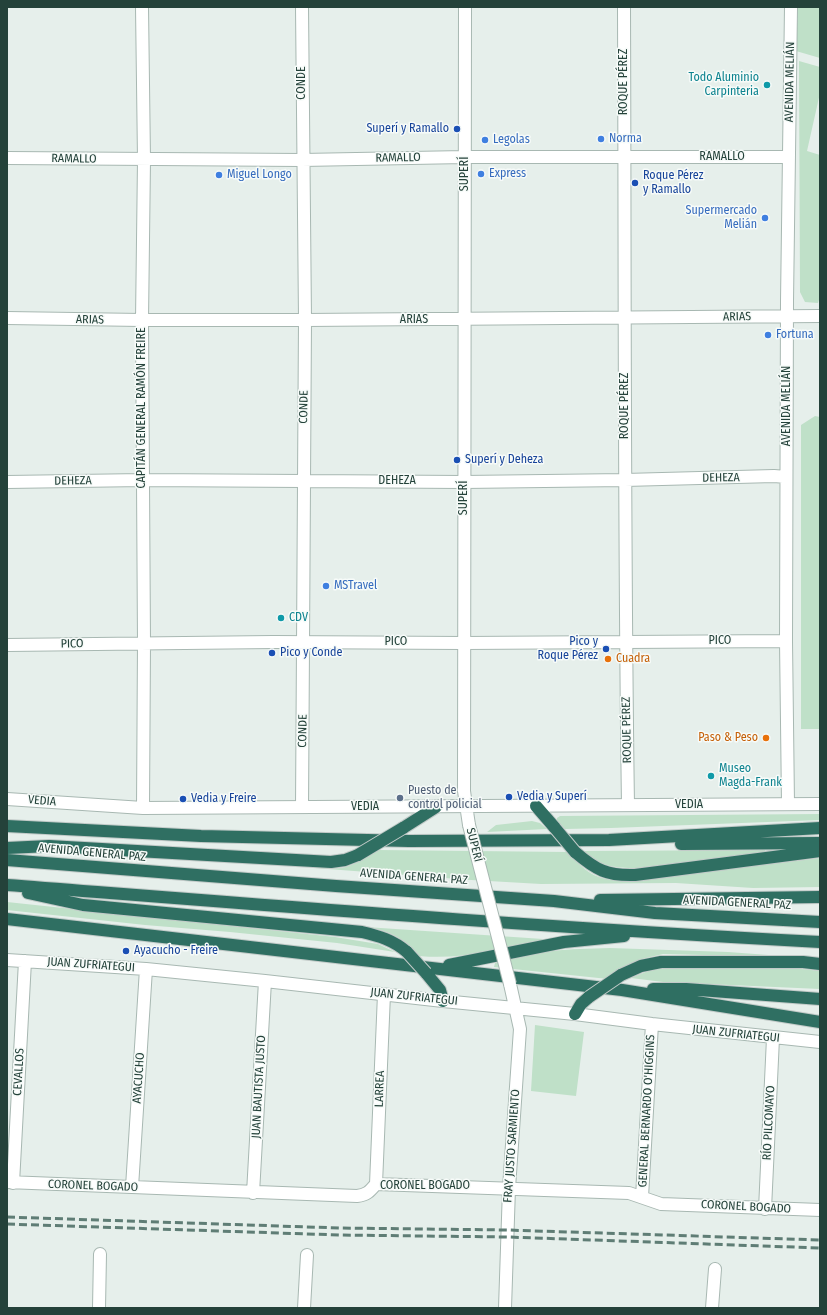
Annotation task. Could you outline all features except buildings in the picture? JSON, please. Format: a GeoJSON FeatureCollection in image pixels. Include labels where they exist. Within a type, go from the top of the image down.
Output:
{"type":"FeatureCollection","features":[{"type":"Feature","properties":{"kind":"highway"},"geometry":{"type":"LineString","coordinates":[[536,806],[575,852],[588,864],[603,872],[619,875],[635,875],[820,850]]}},
{"type":"Feature","properties":{"kind":"highway"},"geometry":{"type":"LineString","coordinates":[[7,848],[49,846],[331,862],[345,860],[358,855],[436,807]]}},
{"type":"Feature","properties":{"kind":"highway"},"geometry":{"type":"LineString","coordinates":[[7,821],[49,828]]}},
{"type":"Feature","properties":{"kind":"highway","name":"AVENIDA GENERAL PAZ"},"geometry":{"type":"LineString","coordinates":[[7,826],[201,836],[385,840],[609,840],[818,829]]}},
{"type":"Feature","properties":{"kind":"highway"},"geometry":{"type":"LineString","coordinates":[[609,840],[641,843],[820,843]]}},
{"type":"Feature","properties":{"kind":"highway","name":"AVENIDA GENERAL PAZ"},"geometry":{"type":"LineString","coordinates":[[7,860],[336,886],[554,900],[655,913],[820,922]]}},
{"type":"Feature","properties":{"kind":"highway"},"geometry":{"type":"LineString","coordinates":[[7,885],[343,911],[657,933],[820,942]]}},
{"type":"Feature","properties":{"kind":"highway"},"geometry":{"type":"LineString","coordinates":[[7,888],[83,905],[362,932],[380,936],[390,940],[407,952],[426,970],[440,990],[443,1001]]}},
{"type":"Feature","properties":{"kind":"highway"},"geometry":{"type":"LineString","coordinates":[[554,900],[820,897]]}},
{"type":"Feature","properties":{"kind":"highway"},"geometry":{"type":"LineString","coordinates":[[7,919],[426,970],[622,990],[820,1022]]}},
{"type":"Feature","properties":{"kind":"highway"},"geometry":{"type":"LineString","coordinates":[[7,922],[37,923]]}},
{"type":"Feature","properties":{"kind":"highway"},"geometry":{"type":"LineString","coordinates":[[426,970],[457,965],[564,942],[657,933]]}},
{"type":"Feature","properties":{"kind":"highway"},"geometry":{"type":"LineString","coordinates":[[575,1014],[589,997],[621,975],[641,966],[661,962],[803,962],[820,964]]}},
{"type":"Feature","properties":{"kind":"highway"},"geometry":{"type":"LineString","coordinates":[[622,990],[686,989],[820,998]]}},
{"type":"Feature","properties":{"kind":"street","name":"CAPITÁN GENERAL RAMÓN FREIRE"},"geometry":{"type":"LineString","coordinates":[[142,7],[144,160],[142,320],[144,643],[143,808]]}},
{"type":"Feature","properties":{"kind":"street","name":"CONDE"},"geometry":{"type":"LineString","coordinates":[[302,7],[302,160],[305,320],[302,807]]}},
{"type":"Feature","properties":{"kind":"street","name":"SUPERÍ"},"geometry":{"type":"LineString","coordinates":[[465,7],[464,791],[469,825],[510,984]]}},
{"type":"Feature","properties":{"kind":"street","name":"ROQUE PÉREZ"},"geometry":{"type":"LineString","coordinates":[[624,7],[626,319],[625,480],[628,805]]}},
{"type":"Feature","properties":{"kind":"street","name":"AVENIDA MELIÁN"},"geometry":{"type":"LineString","coordinates":[[788,804],[786,478],[791,7]]}},
{"type":"Feature","properties":{"kind":"street","name":"RAMALLO"},"geometry":{"type":"LineString","coordinates":[[7,158],[302,160],[465,157],[789,157]]}},
{"type":"Feature","properties":{"kind":"street","name":"ARIAS"},"geometry":{"type":"LineString","coordinates":[[7,318],[142,320],[465,320],[820,316]]}},
{"type":"Feature","properties":{"kind":"street","name":"DEHEZA"},"geometry":{"type":"LineString","coordinates":[[7,482],[142,480],[464,482],[774,476],[786,478]]}},
{"type":"Feature","properties":{"kind":"street","name":"PICO"},"geometry":{"type":"LineString","coordinates":[[7,645],[304,642],[464,643],[786,641]]}},
{"type":"Feature","properties":{"kind":"street","name":"VEDIA"},"geometry":{"type":"LineString","coordinates":[[7,798],[143,808],[820,804]]}},
{"type":"Feature","properties":{"kind":"street","name":"JUAN ZUFRIATEGUI"},"geometry":{"type":"LineString","coordinates":[[7,960],[146,969],[265,981],[820,1042]]}},
{"type":"Feature","properties":{"kind":"street","name":"CEVALLOS"},"geometry":{"type":"LineString","coordinates":[[10,1183],[25,961]]}},
{"type":"Feature","properties":{"kind":"street","name":"AYACUCHO"},"geometry":{"type":"LineString","coordinates":[[132,1187],[146,969]]}},
{"type":"Feature","properties":{"kind":"street","name":"JUAN BAUTISTA JUSTO"},"geometry":{"type":"LineString","coordinates":[[253,1192],[265,981]]}},
{"type":"Feature","properties":{"kind":"street","name":"FRAY JUSTO SARMIENTO"},"geometry":{"type":"LineString","coordinates":[[505,1308],[509,1188],[520,1029],[510,984]]}},
{"type":"Feature","properties":{"kind":"street","name":"LARREA"},"geometry":{"type":"LineString","coordinates":[[376,1184],[384,994]]}},
{"type":"Feature","properties":{"kind":"street","name":"GENERAL BERNARDO O'HIGGINS"},"geometry":{"type":"LineString","coordinates":[[642,1197],[652,1024]]}},
{"type":"Feature","properties":{"kind":"street","name":"RÍO PILCOMAYO"},"geometry":{"type":"LineString","coordinates":[[765,1209],[773,1038]]}},
{"type":"Feature","properties":{"kind":"street","name":"CORONEL BOGADO"},"geometry":{"type":"LineString","coordinates":[[10,1183],[364,1195],[370,1192],[376,1184],[509,1188],[629,1193],[662,1204],[820,1210]]}},
{"type":"Feature","properties":{"kind":"street"},"geometry":{"type":"LineString","coordinates":[[99,1308],[100,1254]]}},
{"type":"Feature","properties":{"kind":"street"},"geometry":{"type":"LineString","coordinates":[[304,1308],[307,1255]]}},
{"type":"Feature","properties":{"kind":"street"},"geometry":{"type":"LineString","coordinates":[[712,1308],[715,1270]]}},
{"type":"Feature","properties":{"kind":"green space"},"geometry":{"type":"Polygon","coordinates":[[[798,7],[820,7],[820,58],[796,51],[798,7]]]}},
{"type":"Feature","properties":{"kind":"green space"},"geometry":{"type":"Polygon","coordinates":[[[799,61],[820,67],[820,93],[807,151],[820,155],[820,297],[818,303],[805,302],[800,292],[799,61]]]}},
{"type":"Feature","properties":{"kind":"green space"},"geometry":{"type":"Polygon","coordinates":[[[815,416],[820,417],[820,729],[801,729],[801,425],[815,416]]]}},
{"type":"Feature","properties":{"kind":"green space"},"geometry":{"type":"Polygon","coordinates":[[[820,814],[820,820],[611,828],[565,829],[557,821],[557,818],[560,816],[820,814]]]}},
{"type":"Feature","properties":{"kind":"green space"},"geometry":{"type":"Polygon","coordinates":[[[532,821],[540,823],[547,829],[487,832],[496,825],[532,821]]]}},
{"type":"Feature","properties":{"kind":"green space"},"geometry":{"type":"Polygon","coordinates":[[[378,850],[568,852],[582,867],[594,875],[601,878],[630,881],[820,858],[820,887],[753,888],[676,883],[541,884],[315,868],[346,867],[360,861],[378,850]]]}},
{"type":"Feature","properties":{"kind":"green space"},"geometry":{"type":"Polygon","coordinates":[[[765,850],[765,852],[637,868],[608,866],[583,851],[765,850]]]}},
{"type":"Feature","properties":{"kind":"green space"},"geometry":{"type":"Polygon","coordinates":[[[7,902],[335,937],[378,944],[395,952],[337,943],[7,910],[7,902]]]}},
{"type":"Feature","properties":{"kind":"green space"},"geometry":{"type":"Polygon","coordinates":[[[366,927],[544,940],[467,955],[435,957],[419,956],[408,944],[396,936],[382,930],[366,927]]]}},
{"type":"Feature","properties":{"kind":"green space"},"geometry":{"type":"Polygon","coordinates":[[[610,948],[728,952],[782,956],[663,954],[642,959],[633,963],[608,979],[494,967],[495,963],[524,955],[566,950],[610,948]]]}},
{"type":"Feature","properties":{"kind":"green space"},"geometry":{"type":"Polygon","coordinates":[[[755,966],[820,971],[820,989],[663,982],[631,978],[648,971],[663,968],[755,966]]]}},
{"type":"Feature","properties":{"kind":"green space"},"geometry":{"type":"Polygon","coordinates":[[[535,1025],[584,1032],[576,1096],[531,1091],[535,1025]]]}},
{"type":"Feature","properties":{"kind":"railway"},"geometry":{"type":"LineString","coordinates":[[7,1217],[339,1228],[507,1230],[820,1240]]}},
{"type":"Feature","properties":{"kind":"railway"},"geometry":{"type":"LineString","coordinates":[[7,1224],[339,1235],[508,1237],[820,1248]]}},
{"type":"Feature","properties":{"kind":"place","name":"Todo Aluminio Carpinteria"},"geometry":{"type":"Point","coordinates":[767,85]}},
{"type":"Feature","properties":{"kind":"place","name":"Superí y Ramallo"},"geometry":{"type":"Point","coordinates":[457,129]}},
{"type":"Feature","properties":{"kind":"place","name":"Norma"},"geometry":{"type":"Point","coordinates":[601,139]}},
{"type":"Feature","properties":{"kind":"place","name":"Legolas"},"geometry":{"type":"Point","coordinates":[485,140]}},
{"type":"Feature","properties":{"kind":"place","name":"Express"},"geometry":{"type":"Point","coordinates":[481,174]}},
{"type":"Feature","properties":{"kind":"place","name":"Miguel Longo"},"geometry":{"type":"Point","coordinates":[219,175]}},
{"type":"Feature","properties":{"kind":"place","name":"Roque Pérez y Ramallo"},"geometry":{"type":"Point","coordinates":[635,183]}},
{"type":"Feature","properties":{"kind":"place","name":"Supermercado Melián"},"geometry":{"type":"Point","coordinates":[765,218]}},
{"type":"Feature","properties":{"kind":"place","name":"Fortuna"},"geometry":{"type":"Point","coordinates":[768,335]}},
{"type":"Feature","properties":{"kind":"place","name":"Superí y Deheza"},"geometry":{"type":"Point","coordinates":[457,460]}},
{"type":"Feature","properties":{"kind":"place","name":"MSTravel"},"geometry":{"type":"Point","coordinates":[326,586]}},
{"type":"Feature","properties":{"kind":"place","name":"CDV"},"geometry":{"type":"Point","coordinates":[281,618]}},
{"type":"Feature","properties":{"kind":"place","name":"Pico y Roque Pérez"},"geometry":{"type":"Point","coordinates":[606,649]}},
{"type":"Feature","properties":{"kind":"place","name":"Pico y Conde"},"geometry":{"type":"Point","coordinates":[272,653]}},
{"type":"Feature","properties":{"kind":"place","name":"Cuadra"},"geometry":{"type":"Point","coordinates":[608,659]}},
{"type":"Feature","properties":{"kind":"place","name":"Paso & Peso"},"geometry":{"type":"Point","coordinates":[766,738]}},
{"type":"Feature","properties":{"kind":"place","name":"Museo Magda-Frank"},"geometry":{"type":"Point","coordinates":[711,776]}},
{"type":"Feature","properties":{"kind":"place","name":"Vedia y Superí"},"geometry":{"type":"Point","coordinates":[509,797]}},
{"type":"Feature","properties":{"kind":"place","name":"Puesto de control policial"},"geometry":{"type":"Point","coordinates":[400,798]}},
{"type":"Feature","properties":{"kind":"place","name":"Vedia y Freire"},"geometry":{"type":"Point","coordinates":[183,799]}},
{"type":"Feature","properties":{"kind":"place","name":"Ayacucho - Freire"},"geometry":{"type":"Point","coordinates":[126,951]}}]}
